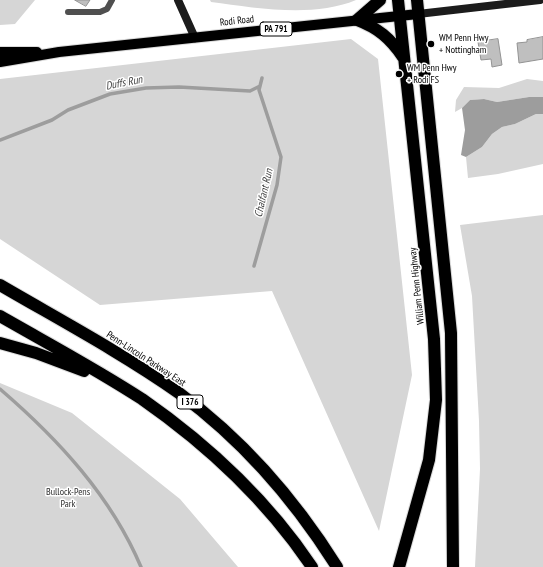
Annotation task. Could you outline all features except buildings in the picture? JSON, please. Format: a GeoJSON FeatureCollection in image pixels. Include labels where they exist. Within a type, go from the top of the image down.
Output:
{"type":"FeatureCollection","features":[{"type":"Feature","properties":{"kind":"highway"},"geometry":{"type":"LineString","coordinates":[[380,0],[357,20],[371,25],[386,35],[404,59]]}},
{"type":"Feature","properties":{"kind":"highway","name":"William Penn Highway"},"geometry":{"type":"LineString","coordinates":[[398,0],[434,339],[436,400],[430,460],[399,567]]}},
{"type":"Feature","properties":{"kind":"highway"},"geometry":{"type":"LineString","coordinates":[[417,0],[451,333],[453,567]]}},
{"type":"Feature","properties":{"kind":"highway","name":"Penn-Lincoln Parkway East"},"geometry":{"type":"LineString","coordinates":[[0,285],[132,361],[201,411],[238,443],[275,481],[307,522],[337,567]]}},
{"type":"Feature","properties":{"kind":"highway","name":"I 376"},"geometry":{"type":"LineString","coordinates":[[0,316],[118,384],[185,431],[221,461],[273,516],[312,567]]}},
{"type":"Feature","properties":{"kind":"highway"},"geometry":{"type":"LineString","coordinates":[[0,343],[36,353],[118,384]]}},
{"type":"Feature","properties":{"kind":"main road","name":"Rodi Road"},"geometry":{"type":"LineString","coordinates":[[0,62],[59,52],[418,14]]}},
{"type":"Feature","properties":{"kind":"main road","name":"Rodi Road"},"geometry":{"type":"LineString","coordinates":[[0,52],[59,52]]}},
{"type":"Feature","properties":{"kind":"street"},"geometry":{"type":"LineString","coordinates":[[178,0],[195,38]]}},
{"type":"Feature","properties":{"kind":"street"},"geometry":{"type":"LineString","coordinates":[[418,14],[540,0]]}},
{"type":"Feature","properties":{"kind":"lane"},"geometry":{"type":"LineString","coordinates":[[68,12],[100,12],[107,9],[112,0]]}},
{"type":"Feature","properties":{"kind":"green space"},"geometry":{"type":"Polygon","coordinates":[[[0,0],[35,0],[15,24],[0,25],[0,0]]]}},
{"type":"Feature","properties":{"kind":"green space"},"geometry":{"type":"Polygon","coordinates":[[[210,0],[356,0],[339,6],[322,9],[284,10],[247,7],[211,2],[210,0]]]}},
{"type":"Feature","properties":{"kind":"green space"},"geometry":{"type":"Polygon","coordinates":[[[351,39],[378,59],[412,375],[379,531],[272,291],[100,305],[0,239],[0,79],[351,39]]]}},
{"type":"Feature","properties":{"kind":"green space"},"geometry":{"type":"Polygon","coordinates":[[[527,79],[543,81],[543,97],[529,97],[497,102],[484,99],[470,100],[462,108],[455,112],[456,100],[464,87],[499,88],[527,79]]]}},
{"type":"Feature","properties":{"kind":"green space"},"geometry":{"type":"Polygon","coordinates":[[[536,114],[543,114],[543,164],[498,174],[468,178],[466,157],[482,147],[492,134],[502,127],[515,124],[536,114]]]}},
{"type":"Feature","properties":{"kind":"green space"},"geometry":{"type":"Polygon","coordinates":[[[543,215],[543,567],[475,567],[480,469],[479,421],[472,296],[460,225],[543,215]]]}},
{"type":"Feature","properties":{"kind":"green space","name":"Bullock-Pens Park"},"geometry":{"type":"Polygon","coordinates":[[[0,383],[72,413],[180,499],[238,567],[0,567],[0,383]]]}},
{"type":"Feature","properties":{"kind":"shaded area"},"geometry":{"type":"Polygon","coordinates":[[[529,97],[543,97],[543,114],[536,114],[515,124],[502,127],[492,134],[482,147],[466,157],[461,155],[465,130],[462,108],[470,100],[484,99],[497,102],[529,97]]]}},
{"type":"Feature","properties":{"kind":"waterway","name":"Chalfant Run"},"geometry":{"type":"LineString","coordinates":[[254,266],[277,185],[281,157],[259,90],[262,78]]}},
{"type":"Feature","properties":{"kind":"waterway","name":"Duffs Run"},"geometry":{"type":"LineString","coordinates":[[0,140],[52,120],[68,110],[110,94],[146,88],[179,87],[250,91],[260,86]]}},
{"type":"Feature","properties":{"kind":"waterway"},"geometry":{"type":"LineString","coordinates":[[0,389],[42,428],[81,470],[114,516],[129,541],[141,567]]}},
{"type":"Feature","properties":{"kind":"place","name":"WM Penn Hwy + Nottingham"},"geometry":{"type":"Point","coordinates":[431,44]}},
{"type":"Feature","properties":{"kind":"place","name":"WM Penn Hwy + Rodi FS"},"geometry":{"type":"Point","coordinates":[399,74]}}]}
